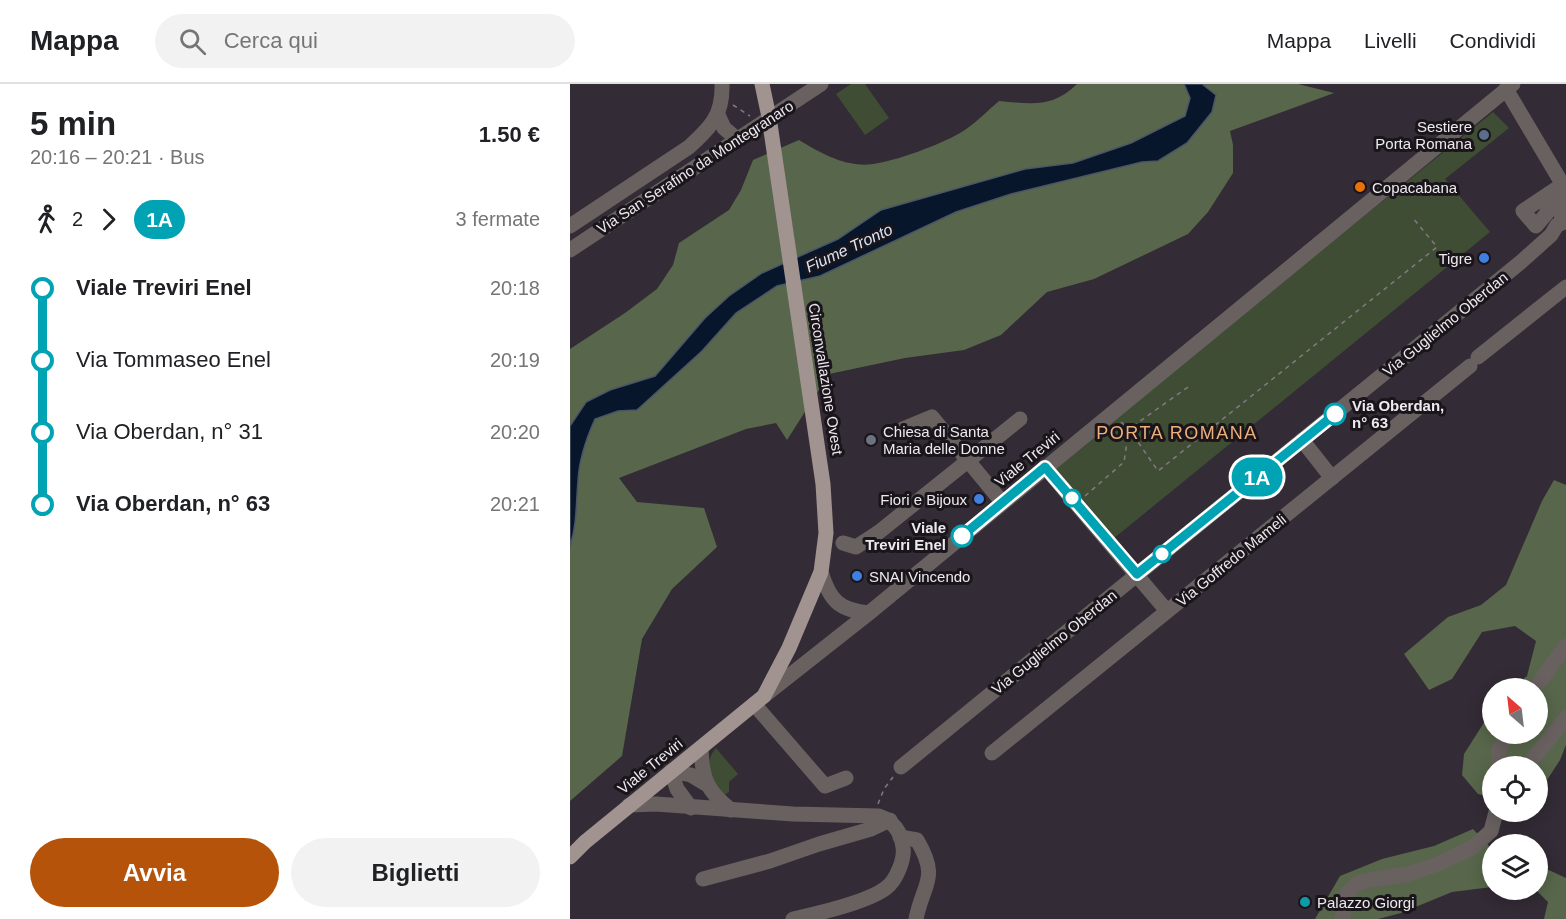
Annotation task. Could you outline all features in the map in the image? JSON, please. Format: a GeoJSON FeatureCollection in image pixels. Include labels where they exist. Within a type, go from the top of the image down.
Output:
{"type":"FeatureCollection","features":[{"type":"Feature","properties":{"kind":"main road","name":"Circonvallazione Ovest"},"geometry":{"type":"LineString","coordinates":[[759,700],[789,648],[821,572],[826,533],[826,508],[770,117],[762,84]]}},
{"type":"Feature","properties":{"kind":"main road","name":"Viale Treviri"},"geometry":{"type":"LineString","coordinates":[[570,857],[629,805],[759,700]]}},
{"type":"Feature","properties":{"kind":"street","name":"Via San Serafino da Montegranaro"},"geometry":{"type":"LineString","coordinates":[[570,250],[814,86]]}},
{"type":"Feature","properties":{"kind":"street"},"geometry":{"type":"LineString","coordinates":[[570,226],[689,147],[706,132],[718,115],[722,89]]}},
{"type":"Feature","properties":{"kind":"street"},"geometry":{"type":"LineString","coordinates":[[1506,90],[1562,185],[1561,218]]}},
{"type":"Feature","properties":{"kind":"street","name":"Viale Treviri"},"geometry":{"type":"LineString","coordinates":[[759,700],[869,613],[1506,90]]}},
{"type":"Feature","properties":{"kind":"street"},"geometry":{"type":"LineString","coordinates":[[718,115],[724,128],[737,139]]}},
{"type":"Feature","properties":{"kind":"street"},"geometry":{"type":"LineString","coordinates":[[1548,194],[1562,185]]}},
{"type":"Feature","properties":{"kind":"street","name":"Via Guglielmo Oberdan"},"geometry":{"type":"LineString","coordinates":[[901,767],[1541,245],[1561,218]]}},
{"type":"Feature","properties":{"kind":"street","name":"Via Goffredo Mameli"},"geometry":{"type":"LineString","coordinates":[[992,753],[1566,287]]}},
{"type":"Feature","properties":{"kind":"street"},"geometry":{"type":"LineString","coordinates":[[903,429],[933,417],[1002,502]]}},
{"type":"Feature","properties":{"kind":"street"},"geometry":{"type":"LineString","coordinates":[[843,543],[856,547],[879,532],[1020,419]]}},
{"type":"Feature","properties":{"kind":"street"},"geometry":{"type":"LineString","coordinates":[[1302,440],[1332,478]]}},
{"type":"Feature","properties":{"kind":"street"},"geometry":{"type":"LineString","coordinates":[[1045,467],[1167,611]]}},
{"type":"Feature","properties":{"kind":"street"},"geometry":{"type":"LineString","coordinates":[[821,572],[830,595],[836,603],[848,609],[869,613]]}},
{"type":"Feature","properties":{"kind":"street"},"geometry":{"type":"LineString","coordinates":[[1542,678],[1566,646]]}},
{"type":"Feature","properties":{"kind":"street"},"geometry":{"type":"LineString","coordinates":[[759,700],[825,786],[846,778]]}},
{"type":"Feature","properties":{"kind":"street"},"geometry":{"type":"LineString","coordinates":[[1535,756],[1566,718]]}},
{"type":"Feature","properties":{"kind":"street"},"geometry":{"type":"LineString","coordinates":[[701,748],[702,769],[706,784],[716,798],[731,810]]}},
{"type":"Feature","properties":{"kind":"street"},"geometry":{"type":"LineString","coordinates":[[691,808],[676,789],[671,771],[691,775],[706,784]]}},
{"type":"Feature","properties":{"kind":"street"},"geometry":{"type":"LineString","coordinates":[[629,805],[656,804],[793,814],[879,816],[890,820],[900,837],[904,852],[898,870],[888,887],[860,900],[793,919]]}},
{"type":"Feature","properties":{"kind":"street"},"geometry":{"type":"LineString","coordinates":[[703,879],[770,861],[871,829],[890,820]]}},
{"type":"Feature","properties":{"kind":"street"},"geometry":{"type":"LineString","coordinates":[[1342,919],[1347,893],[1359,882],[1408,874],[1438,864],[1473,847],[1491,831],[1493,822]]}},
{"type":"Feature","properties":{"kind":"street"},"geometry":{"type":"LineString","coordinates":[[900,837],[917,840],[924,851],[929,868],[928,887],[916,919]]}},
{"type":"Feature","properties":{"kind":"path"},"geometry":{"type":"LineString","coordinates":[[722,89],[731,104],[756,120]]}},
{"type":"Feature","properties":{"kind":"path"},"geometry":{"type":"LineString","coordinates":[[1112,414],[1129,429],[1158,471],[1437,247],[1412,217]]}},
{"type":"Feature","properties":{"kind":"path"},"geometry":{"type":"LineString","coordinates":[[1076,503],[1124,462],[1129,429],[1188,387]]}},
{"type":"Feature","properties":{"kind":"path"},"geometry":{"type":"LineString","coordinates":[[885,789],[901,767]]}},
{"type":"Feature","properties":{"kind":"green space"},"geometry":{"type":"Polygon","coordinates":[[[851,84],[865,84],[889,118],[865,135],[836,94],[851,84]]]}},
{"type":"Feature","properties":{"kind":"green space"},"geometry":{"type":"Polygon","coordinates":[[[1077,84],[1184,84],[1191,98],[1185,116],[1131,143],[1073,163],[1025,169],[881,210],[838,239],[762,273],[729,296],[705,318],[655,376],[610,390],[586,402],[570,426],[570,349],[657,289],[673,265],[679,243],[729,210],[741,190],[753,160],[799,140],[825,154],[853,164],[873,164],[893,160],[960,133],[999,101],[1041,103],[1059,97],[1077,84]]]}},
{"type":"Feature","properties":{"kind":"green space"},"geometry":{"type":"Polygon","coordinates":[[[1202,84],[1298,84],[1334,93],[1230,131],[1233,145],[1233,173],[1208,212],[1188,234],[1094,279],[1047,292],[1001,335],[964,350],[905,358],[829,374],[787,440],[776,423],[746,429],[619,478],[637,502],[704,508],[717,547],[672,589],[642,639],[622,756],[570,801],[570,546],[575,522],[580,465],[595,419],[618,411],[637,410],[702,351],[736,313],[777,286],[820,276],[956,212],[1011,194],[1142,162],[1158,161],[1216,95],[1202,84]]]}},
{"type":"Feature","properties":{"kind":"green space"},"geometry":{"type":"Polygon","coordinates":[[[1493,112],[1509,128],[1445,179],[1490,232],[1113,539],[1051,469],[1493,112]]]}},
{"type":"Feature","properties":{"kind":"green space"},"geometry":{"type":"Polygon","coordinates":[[[1554,480],[1566,485],[1566,745],[1560,760],[1548,779],[1548,756],[1482,756],[1482,795],[1478,794],[1462,775],[1464,754],[1482,726],[1482,744],[1548,744],[1548,678],[1525,678],[1536,641],[1515,626],[1482,632],[1452,679],[1429,690],[1404,654],[1448,617],[1481,605],[1506,585],[1542,501],[1554,480]]]}},
{"type":"Feature","properties":{"kind":"green space"},"geometry":{"type":"Polygon","coordinates":[[[716,748],[738,774],[729,782],[729,792],[723,796],[712,779],[709,766],[716,748]]]}},
{"type":"Feature","properties":{"kind":"green space"},"geometry":{"type":"Polygon","coordinates":[[[1473,829],[1482,838],[1482,888],[1452,892],[1401,913],[1378,919],[1315,919],[1340,876],[1382,859],[1434,846],[1473,829]]]}},
{"type":"Feature","properties":{"kind":"green space"},"geometry":{"type":"Polygon","coordinates":[[[1548,870],[1566,878],[1566,919],[1544,919],[1548,902],[1546,900],[1548,900],[1548,870]]]}},
{"type":"Feature","properties":{"kind":"water","name":"Fiume Tronto"},"geometry":{"type":"Polygon","coordinates":[[[1184,84],[1202,84],[1216,95],[1212,112],[1187,143],[1158,161],[1142,162],[1011,194],[956,212],[820,276],[777,286],[736,313],[702,351],[637,410],[618,411],[595,419],[580,465],[575,522],[570,546],[570,426],[586,402],[610,390],[655,376],[705,318],[729,296],[762,273],[838,239],[881,210],[1025,169],[1073,163],[1131,143],[1185,116],[1190,98],[1184,84]]]}},
{"type":"Feature","properties":{"kind":"bus line","name":"1A"},"geometry":{"type":"LineString","coordinates":[[962,536],[1045,467],[1137,574],[1335,414]]}},
{"type":"Feature","properties":{"kind":"place","name":"Sestiere Porta Romana"},"geometry":{"type":"Point","coordinates":[1484,135]}},
{"type":"Feature","properties":{"kind":"place","name":"Copacabana"},"geometry":{"type":"Point","coordinates":[1360,187]}},
{"type":"Feature","properties":{"kind":"place","name":"Tigre"},"geometry":{"type":"Point","coordinates":[1484,258]}},
{"type":"Feature","properties":{"kind":"place","name":"Via Oberdan, n° 63"},"geometry":{"type":"Point","coordinates":[1335,414]}},
{"type":"Feature","properties":{"kind":"place","name":"Chiesa di Santa Maria delle Donne"},"geometry":{"type":"Point","coordinates":[871,440]}},
{"type":"Feature","properties":{"kind":"place","name":"Fiori e Bijoux"},"geometry":{"type":"Point","coordinates":[979,499]}},
{"type":"Feature","properties":{"kind":"place","name":"Viale Treviri Enel"},"geometry":{"type":"Point","coordinates":[962,536]}},
{"type":"Feature","properties":{"kind":"place","name":"SNAI Vincendo"},"geometry":{"type":"Point","coordinates":[857,576]}},
{"type":"Feature","properties":{"kind":"place","name":"Palazzo Giorgi"},"geometry":{"type":"Point","coordinates":[1305,902]}},
{"type":"Feature","properties":{"kind":"district","name":"PORTA ROMANA"},"geometry":{"type":"Point","coordinates":[1177,433]}}]}
